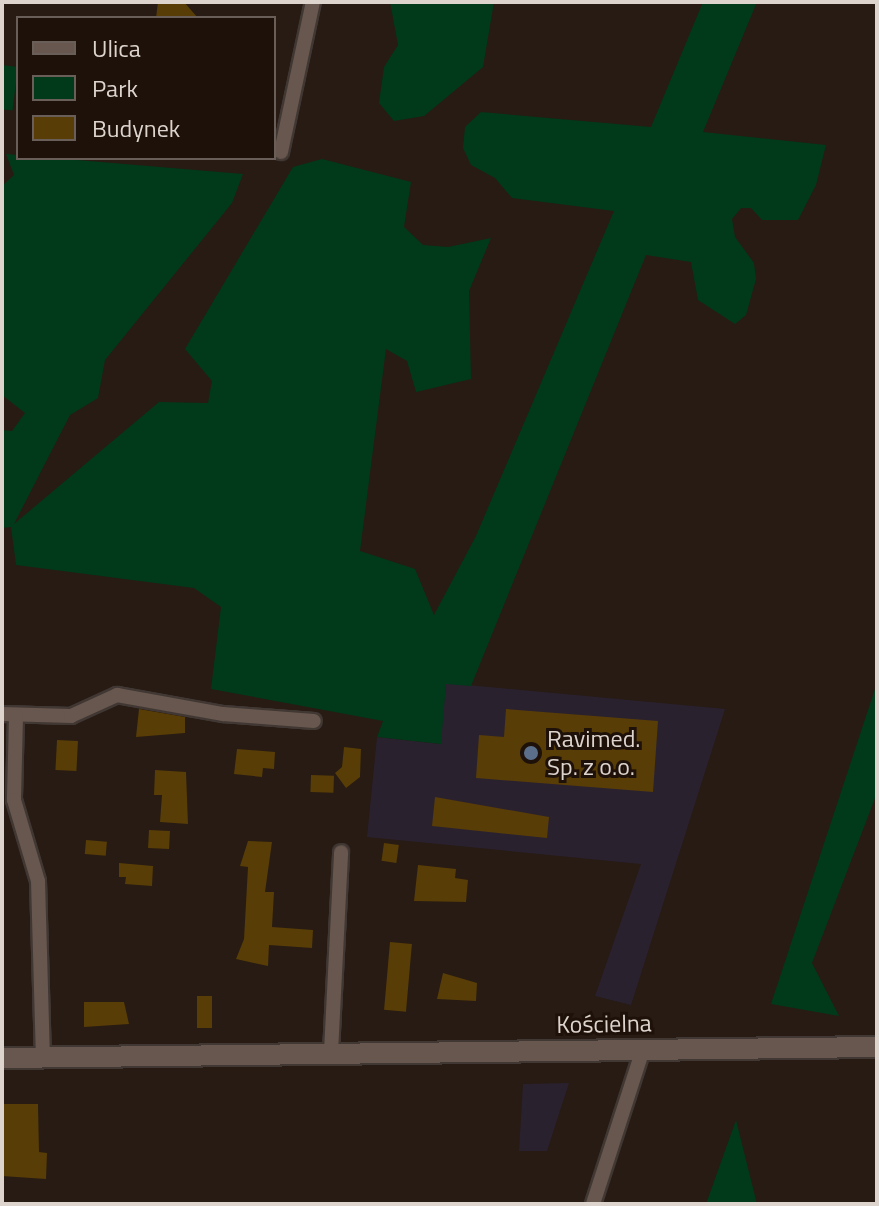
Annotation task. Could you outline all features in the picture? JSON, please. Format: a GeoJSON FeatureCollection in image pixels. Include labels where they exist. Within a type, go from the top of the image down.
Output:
{"type":"FeatureCollection","features":[{"type":"Feature","properties":{"kind":"street"},"geometry":{"type":"LineString","coordinates":[[281,152],[313,2]]}},
{"type":"Feature","properties":{"kind":"street"},"geometry":{"type":"LineString","coordinates":[[43,1058],[38,881],[14,800],[9,715],[71,716],[117,695],[223,714],[314,721]]}},
{"type":"Feature","properties":{"kind":"street"},"geometry":{"type":"LineString","coordinates":[[331,1052],[341,852]]}},
{"type":"Feature","properties":{"kind":"street","name":"Kościelna"},"geometry":{"type":"LineString","coordinates":[[2,1058],[877,1047]]}},
{"type":"Feature","properties":{"kind":"street"},"geometry":{"type":"LineString","coordinates":[[593,1204],[643,1049]]}},
{"type":"Feature","properties":{"kind":"shaded area"},"geometry":{"type":"Polygon","coordinates":[[[446,683],[725,709],[631,1005],[595,996],[641,864],[367,837],[377,737],[440,744],[446,683]]]}},
{"type":"Feature","properties":{"kind":"shaded area"},"geometry":{"type":"Polygon","coordinates":[[[569,1083],[547,1151],[519,1151],[523,1084],[569,1083]]]}},
{"type":"Feature","properties":{"kind":"green space"},"geometry":{"type":"Polygon","coordinates":[[[390,2],[494,2],[483,67],[424,116],[394,121],[379,103],[384,67],[398,45],[390,2]]]}},
{"type":"Feature","properties":{"kind":"green space"},"geometry":{"type":"Polygon","coordinates":[[[703,2],[757,2],[703,132],[826,145],[816,185],[798,220],[762,220],[751,208],[741,208],[732,219],[735,237],[754,263],[756,279],[746,315],[735,324],[698,300],[691,262],[646,255],[471,686],[446,684],[441,744],[377,737],[383,721],[211,689],[221,607],[194,588],[16,565],[11,527],[2,528],[2,430],[12,431],[25,413],[2,395],[2,186],[14,175],[6,154],[16,155],[16,160],[77,160],[243,174],[232,203],[105,360],[98,398],[70,415],[14,524],[159,402],[208,403],[212,381],[185,349],[293,167],[322,159],[411,182],[404,227],[423,245],[448,247],[491,238],[469,291],[471,379],[416,392],[407,361],[386,349],[360,551],[415,569],[434,615],[476,536],[614,211],[512,198],[495,178],[471,165],[463,148],[465,127],[481,112],[651,127],[703,2]]]}},
{"type":"Feature","properties":{"kind":"green space"},"geometry":{"type":"Polygon","coordinates":[[[2,65],[16,67],[13,111],[2,109],[2,65]]]}},
{"type":"Feature","properties":{"kind":"green space"},"geometry":{"type":"Polygon","coordinates":[[[877,683],[877,793],[812,963],[839,1016],[771,1004],[877,683]]]}},
{"type":"Feature","properties":{"kind":"green space"},"geometry":{"type":"Polygon","coordinates":[[[736,1120],[757,1204],[706,1204],[736,1120]]]}},
{"type":"Feature","properties":{"kind":"building"},"geometry":{"type":"Polygon","coordinates":[[[158,2],[184,2],[196,16],[156,16],[158,2]]]}},
{"type":"Feature","properties":{"kind":"building"},"geometry":{"type":"Polygon","coordinates":[[[139,709],[185,717],[185,733],[136,737],[139,709]]]}},
{"type":"Feature","properties":{"kind":"building","name":"Ravimed. Sp. z o.o."},"geometry":{"type":"Polygon","coordinates":[[[506,709],[658,721],[653,792],[476,778],[479,735],[504,737],[506,709]]]}},
{"type":"Feature","properties":{"kind":"building"},"geometry":{"type":"Polygon","coordinates":[[[57,740],[78,741],[76,771],[55,770],[57,740]]]}},
{"type":"Feature","properties":{"kind":"building"},"geometry":{"type":"Polygon","coordinates":[[[344,747],[361,749],[360,777],[346,788],[335,773],[342,767],[344,747]]]}},
{"type":"Feature","properties":{"kind":"building"},"geometry":{"type":"Polygon","coordinates":[[[237,749],[275,752],[274,769],[263,768],[262,777],[234,774],[237,749]]]}},
{"type":"Feature","properties":{"kind":"building"},"geometry":{"type":"Polygon","coordinates":[[[155,770],[186,772],[188,824],[160,822],[162,795],[154,795],[155,770]]]}},
{"type":"Feature","properties":{"kind":"building"},"geometry":{"type":"Polygon","coordinates":[[[311,775],[334,776],[333,793],[310,792],[311,775]]]}},
{"type":"Feature","properties":{"kind":"building"},"geometry":{"type":"Polygon","coordinates":[[[435,797],[549,817],[547,838],[432,826],[435,797]]]}},
{"type":"Feature","properties":{"kind":"building"},"geometry":{"type":"Polygon","coordinates":[[[149,830],[170,831],[169,849],[148,848],[149,830]]]}},
{"type":"Feature","properties":{"kind":"building"},"geometry":{"type":"Polygon","coordinates":[[[86,840],[107,842],[106,856],[85,854],[86,840]]]}},
{"type":"Feature","properties":{"kind":"building"},"geometry":{"type":"Polygon","coordinates":[[[248,841],[272,842],[265,892],[274,892],[272,927],[313,930],[312,948],[269,945],[268,966],[236,959],[244,939],[248,867],[240,866],[248,841]]]}},
{"type":"Feature","properties":{"kind":"building"},"geometry":{"type":"Polygon","coordinates":[[[384,843],[399,845],[396,863],[381,861],[384,843]]]}},
{"type":"Feature","properties":{"kind":"building"},"geometry":{"type":"Polygon","coordinates":[[[119,863],[153,866],[152,886],[125,884],[126,877],[119,877],[119,863]]]}},
{"type":"Feature","properties":{"kind":"building"},"geometry":{"type":"Polygon","coordinates":[[[418,865],[456,869],[455,878],[468,880],[466,902],[414,901],[418,865]]]}},
{"type":"Feature","properties":{"kind":"building"},"geometry":{"type":"Polygon","coordinates":[[[390,942],[412,944],[406,1012],[384,1010],[390,942]]]}},
{"type":"Feature","properties":{"kind":"building"},"geometry":{"type":"Polygon","coordinates":[[[443,973],[477,983],[476,1001],[437,999],[443,973]]]}},
{"type":"Feature","properties":{"kind":"building"},"geometry":{"type":"Polygon","coordinates":[[[197,996],[212,996],[212,1028],[197,1028],[197,996]]]}},
{"type":"Feature","properties":{"kind":"building"},"geometry":{"type":"Polygon","coordinates":[[[84,1002],[124,1002],[129,1024],[84,1027],[84,1002]]]}},
{"type":"Feature","properties":{"kind":"building"},"geometry":{"type":"Polygon","coordinates":[[[2,1104],[38,1104],[39,1152],[47,1153],[46,1179],[2,1176],[2,1104]]]}},
{"type":"Feature","properties":{"kind":"place","name":"Ravimed. Sp. z o.o."},"geometry":{"type":"Point","coordinates":[531,753]}}]}
